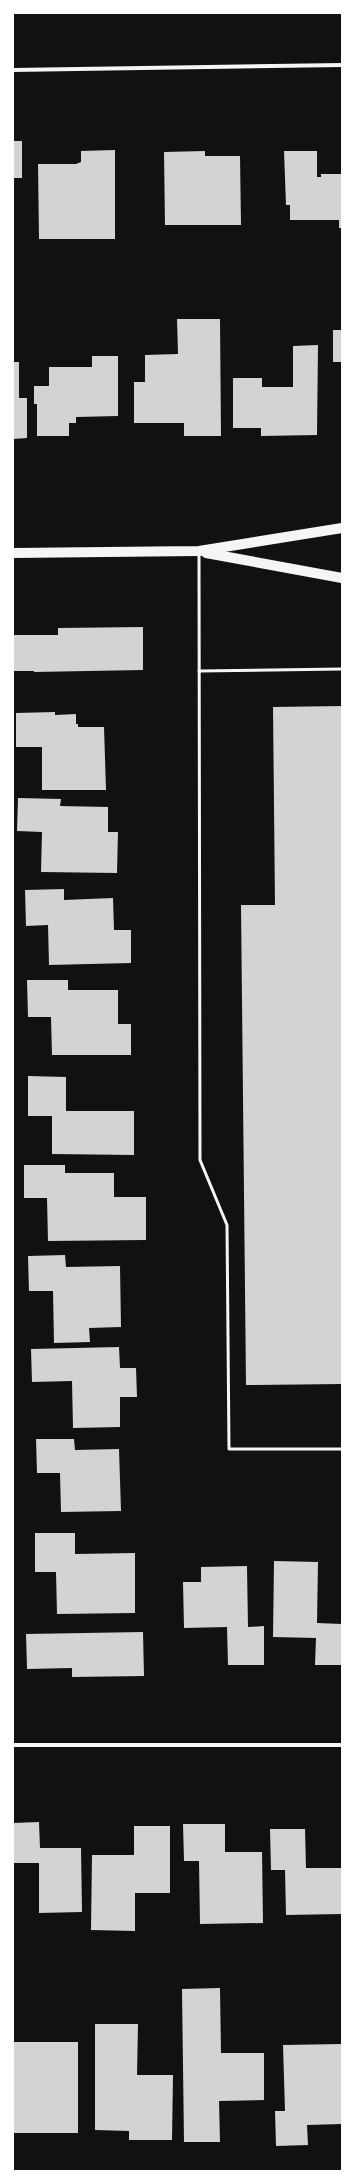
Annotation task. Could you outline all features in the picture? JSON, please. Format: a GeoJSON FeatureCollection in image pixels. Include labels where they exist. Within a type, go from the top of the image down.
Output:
{"type":"FeatureCollection","features":[{"type":"Feature","properties":{"kind":"main road"},"geometry":{"type":"LineString","coordinates":[[13,553],[199,551],[342,528]]}},
{"type":"Feature","properties":{"kind":"main road"},"geometry":{"type":"LineString","coordinates":[[199,551],[342,578]]}},
{"type":"Feature","properties":{"kind":"street"},"geometry":{"type":"LineString","coordinates":[[13,70],[342,65]]}},
{"type":"Feature","properties":{"kind":"street"},"geometry":{"type":"LineString","coordinates":[[13,1744],[342,1745]]}},
{"type":"Feature","properties":{"kind":"lane"},"geometry":{"type":"LineString","coordinates":[[199,551],[200,1160],[227,1225],[230,1449],[342,1449]]}},
{"type":"Feature","properties":{"kind":"lane"},"geometry":{"type":"LineString","coordinates":[[199,671],[342,669]]}},
{"type":"Feature","properties":{"kind":"building"},"geometry":{"type":"Polygon","coordinates":[[[13,141],[22,141],[22,178],[13,178],[13,141]]]}},
{"type":"Feature","properties":{"kind":"building"},"geometry":{"type":"Polygon","coordinates":[[[115,150],[115,239],[39,239],[38,164],[76,164],[81,162],[81,151],[115,150]]]}},
{"type":"Feature","properties":{"kind":"building"},"geometry":{"type":"Polygon","coordinates":[[[205,151],[205,156],[240,156],[241,225],[165,225],[164,152],[205,151]]]}},
{"type":"Feature","properties":{"kind":"building"},"geometry":{"type":"Polygon","coordinates":[[[284,151],[317,151],[317,177],[321,177],[321,174],[342,174],[342,228],[339,228],[339,220],[290,220],[290,205],[286,205],[284,151]]]}},
{"type":"Feature","properties":{"kind":"building"},"geometry":{"type":"Polygon","coordinates":[[[177,319],[220,319],[221,436],[184,436],[184,423],[134,423],[134,382],[145,382],[145,355],[178,354],[177,319]]]}},
{"type":"Feature","properties":{"kind":"building"},"geometry":{"type":"Polygon","coordinates":[[[333,330],[342,330],[342,362],[333,362],[333,330]]]}},
{"type":"Feature","properties":{"kind":"building"},"geometry":{"type":"Polygon","coordinates":[[[318,345],[317,435],[261,436],[261,428],[233,428],[233,378],[262,378],[262,387],[293,387],[293,346],[318,345]]]}},
{"type":"Feature","properties":{"kind":"building"},"geometry":{"type":"Polygon","coordinates":[[[92,356],[118,356],[118,416],[76,417],[76,423],[69,423],[69,436],[37,436],[37,404],[34,404],[34,386],[49,386],[49,367],[92,367],[92,356]]]}},
{"type":"Feature","properties":{"kind":"building"},"geometry":{"type":"Polygon","coordinates":[[[13,362],[19,362],[19,398],[27,398],[27,438],[13,439],[13,362]]]}},
{"type":"Feature","properties":{"kind":"building"},"geometry":{"type":"Polygon","coordinates":[[[143,627],[143,670],[13,671],[13,635],[58,635],[58,628],[143,627]]]}},
{"type":"Feature","properties":{"kind":"building"},"geometry":{"type":"Polygon","coordinates":[[[342,706],[342,1384],[246,1385],[241,905],[275,905],[273,707],[342,706]]]}},
{"type":"Feature","properties":{"kind":"building"},"geometry":{"type":"Polygon","coordinates":[[[55,712],[55,715],[76,714],[76,724],[78,724],[78,727],[104,727],[106,790],[42,790],[42,747],[16,747],[16,713],[55,712]]]}},
{"type":"Feature","properties":{"kind":"building"},"geometry":{"type":"Polygon","coordinates":[[[18,798],[61,799],[60,806],[108,807],[108,832],[118,832],[117,873],[41,872],[42,832],[17,831],[18,798]]]}},
{"type":"Feature","properties":{"kind":"building"},"geometry":{"type":"Polygon","coordinates":[[[64,889],[64,900],[113,898],[114,930],[131,930],[131,963],[49,965],[48,925],[26,926],[25,890],[64,889]]]}},
{"type":"Feature","properties":{"kind":"building"},"geometry":{"type":"Polygon","coordinates":[[[27,980],[68,980],[68,990],[118,990],[118,1024],[131,1024],[131,1055],[52,1055],[51,1017],[28,1017],[27,980]]]}},
{"type":"Feature","properties":{"kind":"building"},"geometry":{"type":"Polygon","coordinates":[[[28,1076],[66,1077],[66,1111],[134,1111],[134,1155],[52,1154],[52,1116],[28,1116],[28,1076]]]}},
{"type":"Feature","properties":{"kind":"building"},"geometry":{"type":"Polygon","coordinates":[[[24,1165],[65,1165],[65,1173],[114,1173],[114,1197],[146,1197],[146,1240],[48,1241],[47,1198],[24,1198],[24,1165]]]}},
{"type":"Feature","properties":{"kind":"building"},"geometry":{"type":"Polygon","coordinates":[[[65,1255],[66,1267],[120,1266],[121,1327],[89,1328],[90,1342],[54,1343],[53,1291],[29,1291],[28,1256],[65,1255]]]}},
{"type":"Feature","properties":{"kind":"building"},"geometry":{"type":"Polygon","coordinates":[[[119,1347],[120,1368],[136,1368],[137,1397],[120,1397],[120,1427],[73,1428],[72,1381],[32,1382],[31,1349],[119,1347]]]}},
{"type":"Feature","properties":{"kind":"building"},"geometry":{"type":"Polygon","coordinates":[[[36,1439],[74,1439],[75,1450],[119,1449],[121,1511],[61,1512],[60,1473],[37,1473],[36,1439]]]}},
{"type":"Feature","properties":{"kind":"building"},"geometry":{"type":"Polygon","coordinates":[[[35,1533],[75,1533],[75,1554],[135,1553],[135,1613],[57,1614],[56,1572],[35,1572],[35,1533]]]}},
{"type":"Feature","properties":{"kind":"building"},"geometry":{"type":"Polygon","coordinates":[[[274,1561],[318,1562],[317,1623],[342,1624],[342,1665],[315,1665],[316,1638],[273,1637],[274,1561]]]}},
{"type":"Feature","properties":{"kind":"building"},"geometry":{"type":"Polygon","coordinates":[[[247,1566],[248,1627],[264,1626],[264,1665],[228,1665],[227,1627],[184,1628],[183,1582],[201,1582],[201,1567],[247,1566]]]}},
{"type":"Feature","properties":{"kind":"building"},"geometry":{"type":"Polygon","coordinates":[[[143,1632],[144,1676],[72,1677],[72,1668],[27,1669],[26,1634],[143,1632]]]}},
{"type":"Feature","properties":{"kind":"building"},"geometry":{"type":"Polygon","coordinates":[[[39,1822],[40,1848],[81,1848],[82,1912],[39,1913],[39,1863],[13,1863],[13,1823],[39,1822]]]}},
{"type":"Feature","properties":{"kind":"building"},"geometry":{"type":"Polygon","coordinates":[[[183,1824],[225,1824],[225,1852],[262,1852],[263,1923],[200,1924],[199,1861],[184,1861],[183,1824]]]}},
{"type":"Feature","properties":{"kind":"building"},"geometry":{"type":"Polygon","coordinates":[[[134,1826],[170,1826],[170,1893],[135,1893],[135,1931],[91,1930],[92,1855],[134,1855],[134,1826]]]}},
{"type":"Feature","properties":{"kind":"building"},"geometry":{"type":"Polygon","coordinates":[[[270,1829],[305,1829],[306,1868],[342,1868],[342,1914],[286,1915],[285,1870],[271,1870],[270,1829]]]}},
{"type":"Feature","properties":{"kind":"building"},"geometry":{"type":"Polygon","coordinates":[[[220,1988],[221,2053],[264,2053],[264,2100],[219,2101],[220,2142],[184,2142],[182,1989],[220,1988]]]}},
{"type":"Feature","properties":{"kind":"building"},"geometry":{"type":"Polygon","coordinates":[[[95,2024],[138,2024],[137,2075],[173,2075],[172,2140],[129,2140],[129,2131],[95,2130],[95,2024]]]}},
{"type":"Feature","properties":{"kind":"building"},"geometry":{"type":"Polygon","coordinates":[[[13,2042],[78,2042],[78,2133],[13,2133],[13,2042]]]}},
{"type":"Feature","properties":{"kind":"building"},"geometry":{"type":"Polygon","coordinates":[[[342,2044],[342,2124],[307,2125],[308,2145],[276,2146],[275,2111],[285,2111],[283,2045],[342,2044]]]}}]}
